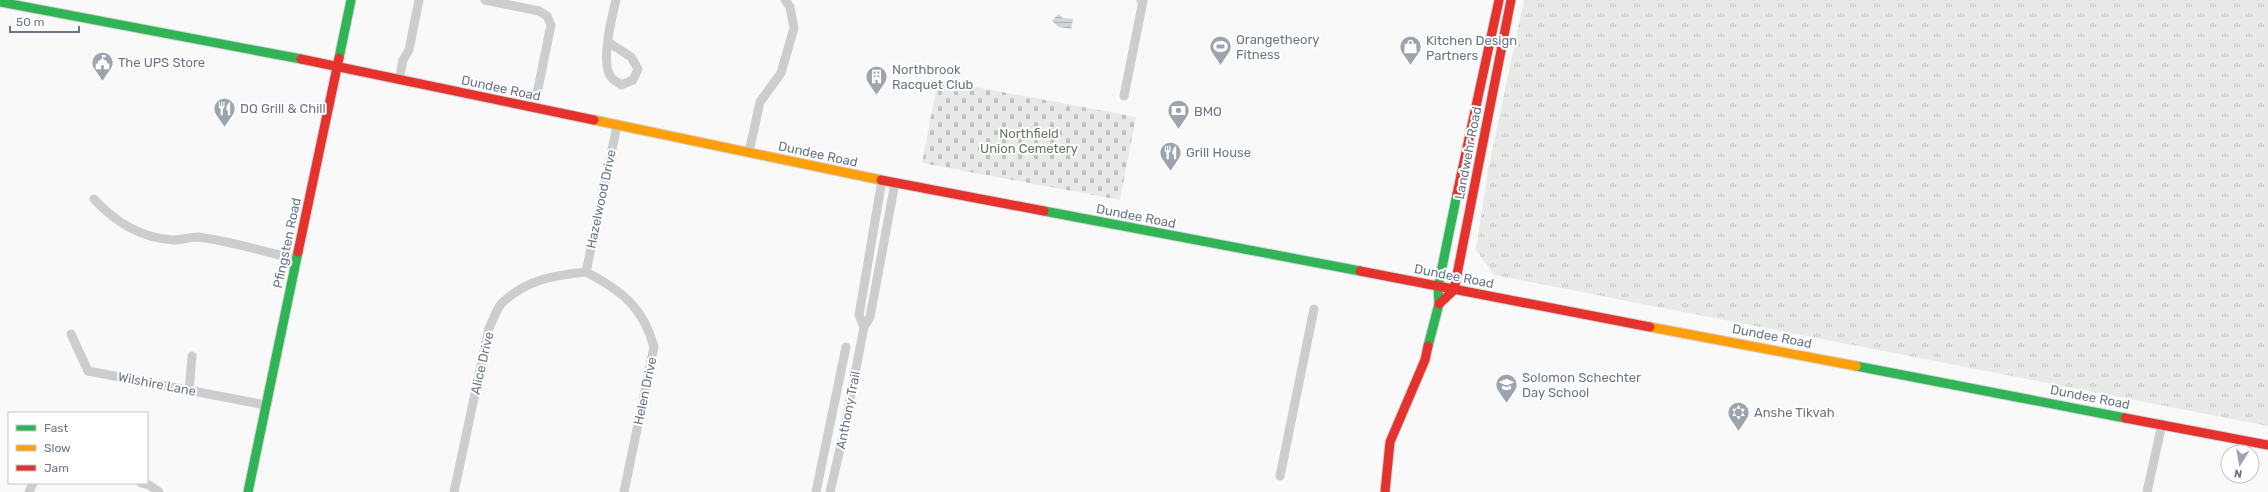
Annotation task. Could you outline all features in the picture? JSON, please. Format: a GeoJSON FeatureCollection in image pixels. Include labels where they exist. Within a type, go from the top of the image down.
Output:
{"type":"FeatureCollection","features":[{"type":"Feature","properties":{"kind":"main road","name":"Pfingsten Road"},"geometry":{"type":"LineString","coordinates":[[248,492],[351,0]]}},
{"type":"Feature","properties":{"kind":"main road","name":"Landwehr Road"},"geometry":{"type":"LineString","coordinates":[[1385,492],[1390,442],[1404,404],[1425,360],[1439,304],[1438,286],[1499,0]]}},
{"type":"Feature","properties":{"kind":"main road","name":"Landwehr Road"},"geometry":{"type":"LineString","coordinates":[[1454,290],[1511,0]]}},
{"type":"Feature","properties":{"kind":"main road","name":"Dundee Road"},"geometry":{"type":"LineString","coordinates":[[0,2],[337,66],[617,126],[895,183],[2268,445]]}},
{"type":"Feature","properties":{"kind":"main road"},"geometry":{"type":"LineString","coordinates":[[1439,304],[1454,290]]}},
{"type":"Feature","properties":{"kind":"street"},"geometry":{"type":"LineString","coordinates":[[399,80],[403,60],[409,50],[419,0]]}},
{"type":"Feature","properties":{"kind":"street"},"geometry":{"type":"LineString","coordinates":[[485,0],[539,11],[547,16],[551,25],[534,108]]}},
{"type":"Feature","properties":{"kind":"street"},"geometry":{"type":"LineString","coordinates":[[608,42],[631,57],[638,69],[633,80],[621,85],[610,77],[607,64],[608,42],[616,0]]}},
{"type":"Feature","properties":{"kind":"street"},"geometry":{"type":"LineString","coordinates":[[749,152],[760,102],[780,73],[794,28],[790,7],[785,0]]}},
{"type":"Feature","properties":{"kind":"street"},"geometry":{"type":"LineString","coordinates":[[1124,96],[1143,1],[1141,0]]}},
{"type":"Feature","properties":{"kind":"street","name":"Hazelwood Drive"},"geometry":{"type":"LineString","coordinates":[[586,272],[617,126]]}},
{"type":"Feature","properties":{"kind":"street","name":"Anthony Trail"},"geometry":{"type":"LineString","coordinates":[[864,327],[859,315],[882,180]]}},
{"type":"Feature","properties":{"kind":"street","name":"Anthony Trail"},"geometry":{"type":"LineString","coordinates":[[830,492],[843,436],[864,327],[870,317],[895,183]]}},
{"type":"Feature","properties":{"kind":"street"},"geometry":{"type":"LineString","coordinates":[[94,199],[108,214],[131,228],[153,238],[175,240],[197,237],[297,259]]}},
{"type":"Feature","properties":{"kind":"street","name":"Alice Drive"},"geometry":{"type":"LineString","coordinates":[[454,492],[489,328],[501,304],[524,287],[554,275],[586,272]]}},
{"type":"Feature","properties":{"kind":"street","name":"Helen Drive"},"geometry":{"type":"LineString","coordinates":[[586,272],[614,286],[635,308],[649,328],[654,347],[624,492]]}},
{"type":"Feature","properties":{"kind":"street"},"geometry":{"type":"LineString","coordinates":[[1280,476],[1314,308]]}},
{"type":"Feature","properties":{"kind":"street","name":"Wilshire Lane"},"geometry":{"type":"LineString","coordinates":[[72,334],[88,371],[266,405]]}},
{"type":"Feature","properties":{"kind":"street","name":"Anthony Trail"},"geometry":{"type":"LineString","coordinates":[[816,492],[846,347]]}},
{"type":"Feature","properties":{"kind":"street"},"geometry":{"type":"LineString","coordinates":[[189,391],[192,356]]}},
{"type":"Feature","properties":{"kind":"street"},"geometry":{"type":"LineString","coordinates":[[2147,492],[2162,424]]}},
{"type":"Feature","properties":{"kind":"street"},"geometry":{"type":"LineString","coordinates":[[828,432],[843,436]]}},
{"type":"Feature","properties":{"kind":"street"},"geometry":{"type":"LineString","coordinates":[[145,484],[159,492]]}},
{"type":"Feature","properties":{"kind":"green space"},"geometry":{"type":"Polygon","coordinates":[[[1524,0],[2268,0],[2268,426],[1494,275],[1476,250],[1488,170],[1524,0]]]}},
{"type":"Feature","properties":{"kind":"green space","name":"Northfield Union Cemetery"},"geometry":{"type":"Polygon","coordinates":[[[938,80],[1136,117],[1120,200],[922,163],[938,80]]]}},
{"type":"Feature","properties":{"kind":"shaded area"},"geometry":{"type":"Polygon","coordinates":[[[1058,14],[1063,18],[1073,19],[1071,29],[1059,27],[1052,21],[1058,14]]]}},
{"type":"Feature","properties":{"kind":"traffic: fast"},"geometry":{"type":"LineString","coordinates":[[339,58],[351,0]]}},
{"type":"Feature","properties":{"kind":"traffic: fast"},"geometry":{"type":"LineString","coordinates":[[0,2],[301,59]]}},
{"type":"Feature","properties":{"kind":"traffic: fast"},"geometry":{"type":"LineString","coordinates":[[1428,346],[1439,304],[1438,287],[1457,194]]}},
{"type":"Feature","properties":{"kind":"traffic: fast"},"geometry":{"type":"LineString","coordinates":[[1044,211],[1360,271]]}},
{"type":"Feature","properties":{"kind":"traffic: fast"},"geometry":{"type":"LineString","coordinates":[[248,492],[298,252]]}},
{"type":"Feature","properties":{"kind":"traffic: fast"},"geometry":{"type":"LineString","coordinates":[[1856,366],[2125,418]]}},
{"type":"Feature","properties":{"kind":"traffic: slow"},"geometry":{"type":"LineString","coordinates":[[594,120],[881,180]]}},
{"type":"Feature","properties":{"kind":"traffic: slow"},"geometry":{"type":"LineString","coordinates":[[1650,327],[1856,366]]}},
{"type":"Feature","properties":{"kind":"traffic: jam"},"geometry":{"type":"LineString","coordinates":[[1457,194],[1499,0]]}},
{"type":"Feature","properties":{"kind":"traffic: jam"},"geometry":{"type":"LineString","coordinates":[[1439,304],[1454,290],[1511,0]]}},
{"type":"Feature","properties":{"kind":"traffic: jam"},"geometry":{"type":"LineString","coordinates":[[298,252],[339,58]]}},
{"type":"Feature","properties":{"kind":"traffic: jam"},"geometry":{"type":"LineString","coordinates":[[301,59],[594,120]]}},
{"type":"Feature","properties":{"kind":"traffic: jam"},"geometry":{"type":"LineString","coordinates":[[881,180],[1044,211]]}},
{"type":"Feature","properties":{"kind":"traffic: jam"},"geometry":{"type":"LineString","coordinates":[[1360,271],[1650,327]]}},
{"type":"Feature","properties":{"kind":"traffic: jam"},"geometry":{"type":"LineString","coordinates":[[1385,492],[1390,442],[1425,360],[1428,346]]}},
{"type":"Feature","properties":{"kind":"traffic: jam"},"geometry":{"type":"LineString","coordinates":[[2125,418],[2268,445]]}},
{"type":"Feature","properties":{"kind":"place","name":"Orangetheory Fitness"},"geometry":{"type":"Point","coordinates":[1221,66]}},
{"type":"Feature","properties":{"kind":"place","name":"Kitchen Design Partners"},"geometry":{"type":"Point","coordinates":[1411,66]}},
{"type":"Feature","properties":{"kind":"place","name":"The UPS Store"},"geometry":{"type":"Point","coordinates":[103,82]}},
{"type":"Feature","properties":{"kind":"place","name":"Northbrook Racquet Club"},"geometry":{"type":"Point","coordinates":[877,96]}},
{"type":"Feature","properties":{"kind":"place","name":"DQ Grill & Chill"},"geometry":{"type":"Point","coordinates":[225,128]}},
{"type":"Feature","properties":{"kind":"place","name":"BMO"},"geometry":{"type":"Point","coordinates":[1178,130]}},
{"type":"Feature","properties":{"kind":"place","name":"Grill House"},"geometry":{"type":"Point","coordinates":[1170,172]}},
{"type":"Feature","properties":{"kind":"place","name":"Solomon Schechter Day School"},"geometry":{"type":"Point","coordinates":[1507,404]}},
{"type":"Feature","properties":{"kind":"place","name":"Anshe Tikvah"},"geometry":{"type":"Point","coordinates":[1738,432]}}]}
